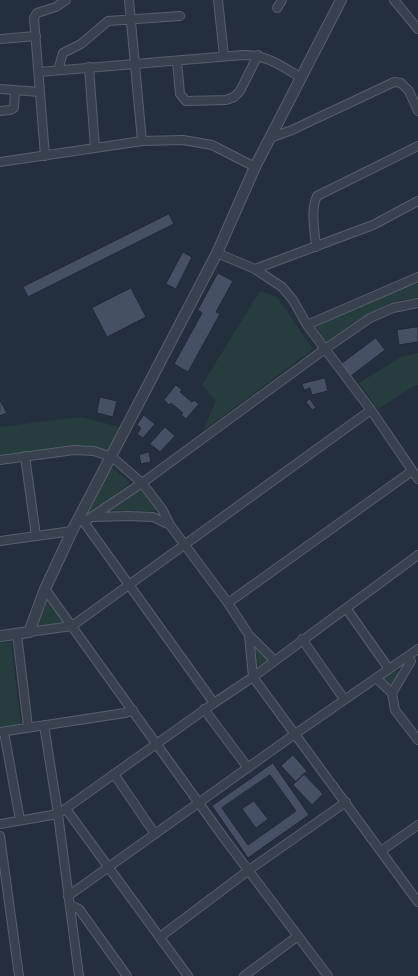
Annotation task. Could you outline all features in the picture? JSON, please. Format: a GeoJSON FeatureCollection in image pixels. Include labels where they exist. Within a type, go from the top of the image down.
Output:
{"type":"FeatureCollection","features":[{"type":"Feature","properties":{"kind":"street"},"geometry":{"type":"LineString","coordinates":[[45,156],[34,18],[37,13],[56,7],[66,0]]}},
{"type":"Feature","properties":{"kind":"street"},"geometry":{"type":"LineString","coordinates":[[129,0],[142,141]]}},
{"type":"Feature","properties":{"kind":"street"},"geometry":{"type":"LineString","coordinates":[[218,0],[224,56]]}},
{"type":"Feature","properties":{"kind":"street"},"geometry":{"type":"LineString","coordinates":[[277,8],[282,0]]}},
{"type":"Feature","properties":{"kind":"street"},"geometry":{"type":"LineString","coordinates":[[29,632],[45,589],[72,531],[82,519],[112,457],[217,253],[255,167],[340,0]]}},
{"type":"Feature","properties":{"kind":"street"},"geometry":{"type":"LineString","coordinates":[[394,0],[417,25]]}},
{"type":"Feature","properties":{"kind":"street"},"geometry":{"type":"LineString","coordinates":[[58,70],[62,53],[81,44],[105,23],[130,18],[180,16]]}},
{"type":"Feature","properties":{"kind":"street"},"geometry":{"type":"LineString","coordinates":[[0,39],[36,36]]}},
{"type":"Feature","properties":{"kind":"street"},"geometry":{"type":"LineString","coordinates":[[39,72],[224,56],[258,55],[269,59],[300,77]]}},
{"type":"Feature","properties":{"kind":"street"},"geometry":{"type":"LineString","coordinates":[[177,60],[180,94],[186,101],[226,100],[234,97],[240,91],[258,55]]}},
{"type":"Feature","properties":{"kind":"street"},"geometry":{"type":"LineString","coordinates":[[89,67],[95,148]]}},
{"type":"Feature","properties":{"kind":"street"},"geometry":{"type":"LineString","coordinates":[[270,138],[292,130],[394,82],[401,83],[409,91],[418,111]]}},
{"type":"Feature","properties":{"kind":"street"},"geometry":{"type":"LineString","coordinates":[[0,89],[40,92]]}},
{"type":"Feature","properties":{"kind":"street"},"geometry":{"type":"LineString","coordinates":[[0,111],[14,108],[15,91]]}},
{"type":"Feature","properties":{"kind":"street"},"geometry":{"type":"LineString","coordinates":[[0,162],[142,141],[183,140],[212,145],[255,167]]}},
{"type":"Feature","properties":{"kind":"street"},"geometry":{"type":"LineString","coordinates":[[316,247],[314,215],[315,200],[317,196],[418,146]]}},
{"type":"Feature","properties":{"kind":"street"},"geometry":{"type":"LineString","coordinates":[[256,270],[373,225],[418,202]]}},
{"type":"Feature","properties":{"kind":"street"},"geometry":{"type":"LineString","coordinates":[[217,253],[256,270],[282,287],[293,300],[307,325],[371,410],[418,479]]}},
{"type":"Feature","properties":{"kind":"street"},"geometry":{"type":"LineString","coordinates":[[307,325],[418,277]]}},
{"type":"Feature","properties":{"kind":"street"},"geometry":{"type":"LineString","coordinates":[[92,517],[142,483],[325,349],[370,318],[393,308],[418,303]]}},
{"type":"Feature","properties":{"kind":"street"},"geometry":{"type":"LineString","coordinates":[[0,636],[72,626],[371,410]]}},
{"type":"Feature","properties":{"kind":"street"},"geometry":{"type":"LineString","coordinates":[[0,460],[74,450],[94,451],[112,457],[142,483],[162,509],[170,525],[228,603],[249,635],[274,660]]}},
{"type":"Feature","properties":{"kind":"street"},"geometry":{"type":"LineString","coordinates":[[24,456],[36,536]]}},
{"type":"Feature","properties":{"kind":"street"},"geometry":{"type":"LineString","coordinates":[[228,603],[412,471]]}},
{"type":"Feature","properties":{"kind":"street"},"geometry":{"type":"LineString","coordinates":[[82,519],[92,517],[153,517],[170,525]]}},
{"type":"Feature","properties":{"kind":"street"},"geometry":{"type":"LineString","coordinates":[[82,519],[214,703]]}},
{"type":"Feature","properties":{"kind":"street"},"geometry":{"type":"LineString","coordinates":[[0,541],[72,531]]}},
{"type":"Feature","properties":{"kind":"street"},"geometry":{"type":"LineString","coordinates":[[0,824],[58,814],[158,744],[204,709],[253,677],[418,555]]}},
{"type":"Feature","properties":{"kind":"street"},"geometry":{"type":"LineString","coordinates":[[45,589],[199,803],[328,976]]}},
{"type":"Feature","properties":{"kind":"street"},"geometry":{"type":"LineString","coordinates":[[346,608],[389,669]]}},
{"type":"Feature","properties":{"kind":"street"},"geometry":{"type":"LineString","coordinates":[[17,634],[28,727]]}},
{"type":"Feature","properties":{"kind":"street"},"geometry":{"type":"LineString","coordinates":[[249,635],[253,677],[418,902]]}},
{"type":"Feature","properties":{"kind":"street"},"geometry":{"type":"LineString","coordinates":[[302,640],[344,699]]}},
{"type":"Feature","properties":{"kind":"street"},"geometry":{"type":"LineString","coordinates":[[68,896],[344,699],[418,649]]}},
{"type":"Feature","properties":{"kind":"street"},"geometry":{"type":"LineString","coordinates":[[401,661],[414,661]]}},
{"type":"Feature","properties":{"kind":"street"},"geometry":{"type":"LineString","coordinates":[[392,693],[414,661]]}},
{"type":"Feature","properties":{"kind":"street"},"geometry":{"type":"LineString","coordinates":[[376,678],[392,693],[395,710],[418,740]]}},
{"type":"Feature","properties":{"kind":"street"},"geometry":{"type":"LineString","coordinates":[[204,709],[248,768]]}},
{"type":"Feature","properties":{"kind":"street"},"geometry":{"type":"LineString","coordinates":[[20,820],[2,732],[125,713],[133,710]]}},
{"type":"Feature","properties":{"kind":"street"},"geometry":{"type":"LineString","coordinates":[[44,726],[58,814],[79,976]]}},
{"type":"Feature","properties":{"kind":"street"},"geometry":{"type":"LineString","coordinates":[[114,774],[155,834]]}},
{"type":"Feature","properties":{"kind":"street"},"geometry":{"type":"LineString","coordinates":[[160,937],[249,870],[346,802]]}},
{"type":"Feature","properties":{"kind":"street"},"geometry":{"type":"LineString","coordinates":[[66,808],[188,976]]}},
{"type":"Feature","properties":{"kind":"street"},"geometry":{"type":"LineString","coordinates":[[381,851],[418,825]]}},
{"type":"Feature","properties":{"kind":"street"},"geometry":{"type":"LineString","coordinates":[[0,836],[3,883],[19,976]]}},
{"type":"Feature","properties":{"kind":"street"},"geometry":{"type":"LineString","coordinates":[[70,905],[79,909],[127,976]]}},
{"type":"Feature","properties":{"kind":"street"},"geometry":{"type":"LineString","coordinates":[[244,976],[298,936]]}},
{"type":"Feature","properties":{"kind":"green space"},"geometry":{"type":"Polygon","coordinates":[[[418,284],[418,297],[391,303],[379,308],[358,320],[325,343],[313,326],[391,294],[418,284]]]}},
{"type":"Feature","properties":{"kind":"green space"},"geometry":{"type":"Polygon","coordinates":[[[260,291],[277,297],[313,349],[203,431],[216,401],[202,385],[260,291]]]}},
{"type":"Feature","properties":{"kind":"green space"},"geometry":{"type":"Polygon","coordinates":[[[418,353],[418,385],[414,386],[378,409],[359,383],[401,357],[418,353]]]}},
{"type":"Feature","properties":{"kind":"green space"},"geometry":{"type":"Polygon","coordinates":[[[80,417],[119,427],[109,452],[78,446],[0,457],[0,427],[80,417]]]}},
{"type":"Feature","properties":{"kind":"green space"},"geometry":{"type":"Polygon","coordinates":[[[112,467],[130,483],[92,514],[88,512],[112,467]]]}},
{"type":"Feature","properties":{"kind":"green space"},"geometry":{"type":"Polygon","coordinates":[[[141,490],[158,511],[112,510],[141,490]]]}},
{"type":"Feature","properties":{"kind":"green space"},"geometry":{"type":"Polygon","coordinates":[[[48,600],[64,621],[38,627],[35,624],[48,600]]]}},
{"type":"Feature","properties":{"kind":"green space"},"geometry":{"type":"Polygon","coordinates":[[[11,642],[21,727],[0,730],[0,643],[11,642]]]}},
{"type":"Feature","properties":{"kind":"green space"},"geometry":{"type":"Polygon","coordinates":[[[254,643],[268,659],[258,666],[254,643]]]}},
{"type":"Feature","properties":{"kind":"green space"},"geometry":{"type":"Polygon","coordinates":[[[399,671],[390,688],[383,682],[389,673],[399,671]]]}},
{"type":"Feature","properties":{"kind":"building"},"geometry":{"type":"Polygon","coordinates":[[[169,214],[174,224],[28,297],[23,287],[169,214]]]}},
{"type":"Feature","properties":{"kind":"building"},"geometry":{"type":"Polygon","coordinates":[[[183,252],[192,257],[176,289],[166,284],[183,252]]]}},
{"type":"Feature","properties":{"kind":"building"},"geometry":{"type":"Polygon","coordinates":[[[218,273],[233,281],[216,312],[220,314],[188,372],[174,364],[202,313],[198,310],[218,273]]]}},
{"type":"Feature","properties":{"kind":"building"},"geometry":{"type":"Polygon","coordinates":[[[131,288],[146,317],[107,337],[92,308],[131,288]]]}},
{"type":"Feature","properties":{"kind":"building"},"geometry":{"type":"Polygon","coordinates":[[[418,327],[418,342],[399,345],[397,330],[418,327]]]}},
{"type":"Feature","properties":{"kind":"building"},"geometry":{"type":"Polygon","coordinates":[[[376,338],[385,350],[351,376],[341,364],[376,338]]]}},
{"type":"Feature","properties":{"kind":"building"},"geometry":{"type":"Polygon","coordinates":[[[325,378],[328,391],[312,395],[310,388],[304,390],[302,384],[325,378]]]}},
{"type":"Feature","properties":{"kind":"building"},"geometry":{"type":"Polygon","coordinates":[[[176,385],[182,390],[180,392],[192,402],[194,400],[199,404],[186,419],[181,415],[183,413],[171,403],[169,405],[164,400],[176,385]]]}},
{"type":"Feature","properties":{"kind":"building"},"geometry":{"type":"Polygon","coordinates":[[[100,397],[117,401],[113,417],[97,413],[100,397]]]}},
{"type":"Feature","properties":{"kind":"building"},"geometry":{"type":"Polygon","coordinates":[[[310,399],[316,408],[312,410],[306,402],[310,399]]]}},
{"type":"Feature","properties":{"kind":"building"},"geometry":{"type":"Polygon","coordinates":[[[0,400],[7,413],[0,416],[0,400]]]}},
{"type":"Feature","properties":{"kind":"building"},"geometry":{"type":"Polygon","coordinates":[[[144,415],[155,424],[143,438],[137,434],[141,428],[137,425],[144,415]]]}},
{"type":"Feature","properties":{"kind":"building"},"geometry":{"type":"Polygon","coordinates":[[[165,427],[175,436],[160,452],[150,444],[165,427]]]}},
{"type":"Feature","properties":{"kind":"building"},"geometry":{"type":"Polygon","coordinates":[[[149,452],[151,462],[141,464],[139,455],[149,452]]]}},
{"type":"Feature","properties":{"kind":"building"},"geometry":{"type":"Polygon","coordinates":[[[293,755],[307,771],[296,782],[281,766],[293,755]]]}},
{"type":"Feature","properties":{"kind":"building"},"geometry":{"type":"Polygon","coordinates":[[[273,763],[309,815],[248,858],[212,806],[273,763]],[[270,775],[222,808],[248,845],[296,811],[270,775]]]}},
{"type":"Feature","properties":{"kind":"building"},"geometry":{"type":"Polygon","coordinates":[[[304,774],[323,794],[312,805],[293,785],[304,774]]]}},
{"type":"Feature","properties":{"kind":"building"},"geometry":{"type":"Polygon","coordinates":[[[254,801],[268,819],[256,828],[242,809],[254,801]]]}}]}
